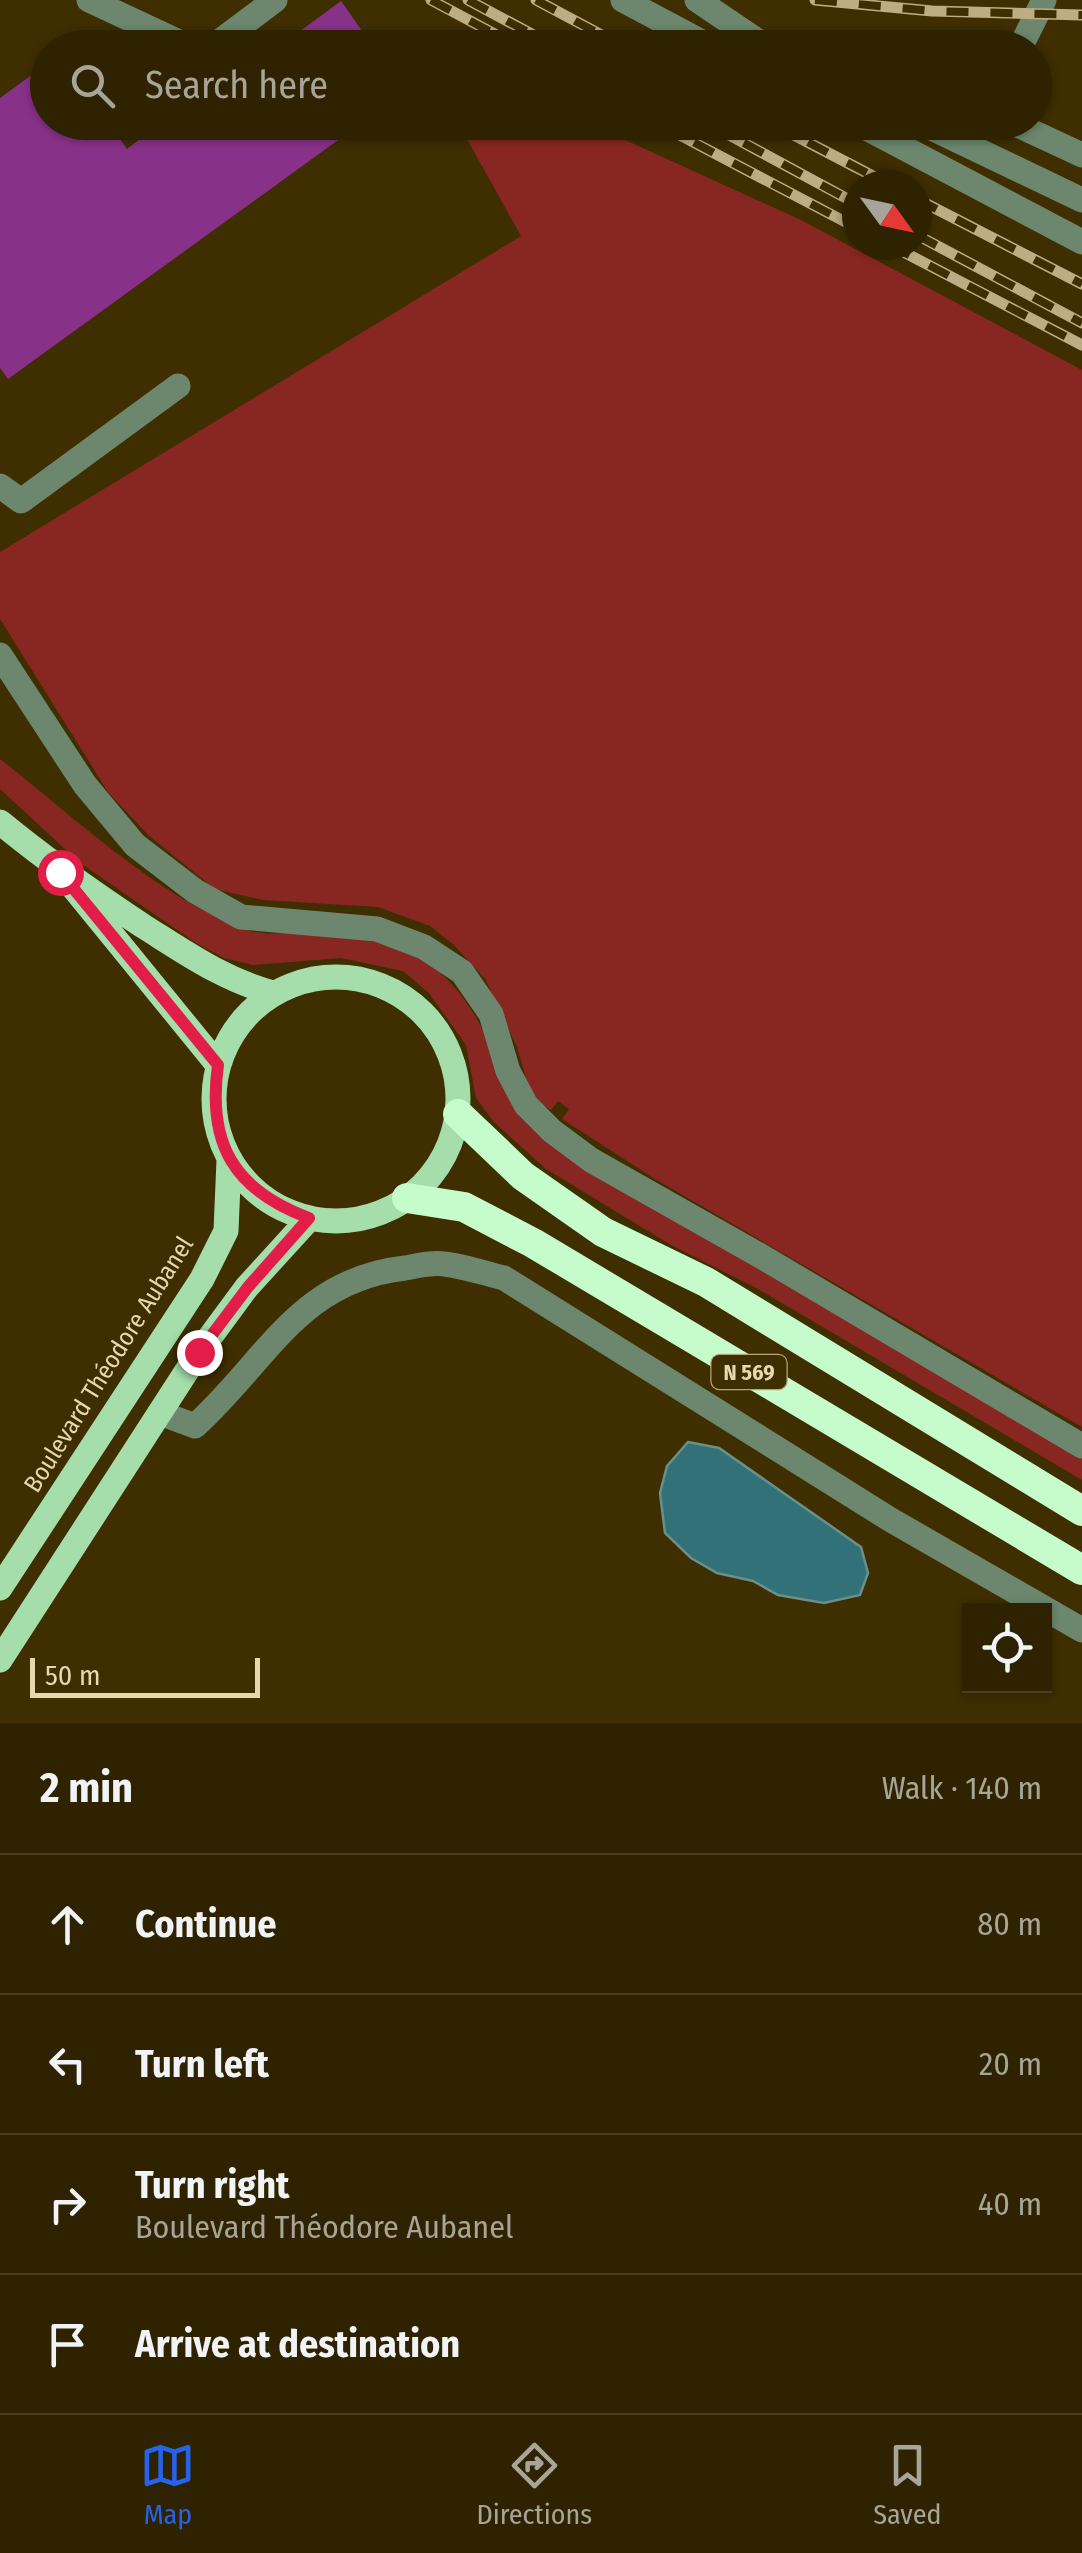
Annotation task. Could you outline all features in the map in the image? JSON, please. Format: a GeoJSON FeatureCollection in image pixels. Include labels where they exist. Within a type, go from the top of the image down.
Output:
{"type":"FeatureCollection","features":[{"type":"Feature","properties":{"kind":"highway","name":"N 569"},"geometry":{"type":"LineString","coordinates":[[458,1114],[522,1176],[603,1232],[706,1282],[1082,1511]]}},
{"type":"Feature","properties":{"kind":"highway","name":"N 569"},"geometry":{"type":"LineString","coordinates":[[407,1198],[464,1207],[532,1243],[1082,1570]]}},
{"type":"Feature","properties":{"kind":"main road"},"geometry":{"type":"LineString","coordinates":[[0,822],[60,872],[211,970],[242,985],[272,993]]}},
{"type":"Feature","properties":{"kind":"main road"},"geometry":{"type":"LineString","coordinates":[[60,872],[218,1065]]}},
{"type":"Feature","properties":{"kind":"main road"},"geometry":{"type":"LineString","coordinates":[[348,976],[386,986],[419,1007],[443,1038],[456,1075],[458,1114],[449,1146],[432,1176],[407,1198],[360,1218],[309,1218],[278,1207],[250,1187],[230,1160],[217,1130],[214,1097],[218,1065],[230,1037],[248,1012],[272,993],[309,978],[348,976]]}},
{"type":"Feature","properties":{"kind":"main road","name":"Boulevard Théodore Aubanel"},"geometry":{"type":"LineString","coordinates":[[0,1588],[202,1280],[226,1231],[230,1160]]}},
{"type":"Feature","properties":{"kind":"main road"},"geometry":{"type":"LineString","coordinates":[[0,1660],[160,1413],[248,1287],[309,1218]]}},
{"type":"Feature","properties":{"kind":"lane"},"geometry":{"type":"LineString","coordinates":[[88,0],[153,30]]}},
{"type":"Feature","properties":{"kind":"lane"},"geometry":{"type":"LineString","coordinates":[[235,30],[274,0]]}},
{"type":"Feature","properties":{"kind":"lane"},"geometry":{"type":"LineString","coordinates":[[623,0],[679,30]]}},
{"type":"Feature","properties":{"kind":"lane"},"geometry":{"type":"LineString","coordinates":[[697,0],[741,30]]}},
{"type":"Feature","properties":{"kind":"lane"},"geometry":{"type":"LineString","coordinates":[[1029,30],[1044,0]]}},
{"type":"Feature","properties":{"kind":"lane"},"geometry":{"type":"LineString","coordinates":[[889,140],[1082,242]]}},
{"type":"Feature","properties":{"kind":"lane"},"geometry":{"type":"LineString","coordinates":[[957,140],[1082,200]]}},
{"type":"Feature","properties":{"kind":"lane"},"geometry":{"type":"LineString","coordinates":[[1050,140],[1082,155]]}},
{"type":"Feature","properties":{"kind":"lane"},"geometry":{"type":"LineString","coordinates":[[0,486],[21,501],[178,386]]}},
{"type":"Feature","properties":{"kind":"lane"},"geometry":{"type":"LineString","coordinates":[[0,655],[85,785],[135,844],[195,891],[240,917],[377,928],[424,947],[462,972],[491,1014],[508,1071],[526,1105],[552,1131],[591,1160],[1082,1446]]}},
{"type":"Feature","properties":{"kind":"lane"},"geometry":{"type":"LineString","coordinates":[[160,1413],[195,1426],[227,1397],[270,1343],[316,1299],[378,1271],[442,1263],[473,1270],[504,1278],[891,1520],[1082,1630]]}},
{"type":"Feature","properties":{"kind":"shaded area"},"geometry":{"type":"Polygon","coordinates":[[[467,140],[625,140],[842,242],[842,260],[876,260],[1082,370],[1082,1427],[655,1179],[562,1119],[569,1109],[558,1101],[551,1110],[538,1102],[485,979],[430,926],[378,907],[263,900],[215,889],[148,835],[108,792],[0,619],[0,552],[521,236],[467,140]]]}},
{"type":"Feature","properties":{"kind":"shaded area"},"geometry":{"type":"Polygon","coordinates":[[[0,759],[148,876],[212,915],[254,932],[327,932],[371,939],[406,951],[434,968],[475,1015],[522,1117],[1082,1457],[1082,1480],[758,1289],[671,1245],[546,1169],[494,1122],[476,1098],[466,1045],[429,993],[403,971],[341,958],[253,965],[224,958],[79,862],[0,789],[0,759]]]}},
{"type":"Feature","properties":{"kind":"water"},"geometry":{"type":"Polygon","coordinates":[[[688,1442],[719,1448],[861,1547],[868,1573],[860,1595],[824,1603],[778,1595],[753,1581],[717,1573],[691,1558],[665,1533],[660,1493],[667,1466],[688,1442]]]}},
{"type":"Feature","properties":{"kind":"building"},"geometry":{"type":"Polygon","coordinates":[[[341,1],[361,30],[302,30],[341,1]]]}},
{"type":"Feature","properties":{"kind":"building"},"geometry":{"type":"Polygon","coordinates":[[[30,76],[30,140],[121,140],[127,149],[139,140],[338,140],[8,379],[0,368],[0,98],[30,76]]]}},
{"type":"Feature","properties":{"kind":"railway"},"geometry":{"type":"LineString","coordinates":[[431,0],[487,30]]}},
{"type":"Feature","properties":{"kind":"railway"},"geometry":{"type":"LineString","coordinates":[[468,0],[524,30]]}},
{"type":"Feature","properties":{"kind":"railway"},"geometry":{"type":"LineString","coordinates":[[536,0],[592,30]]}},
{"type":"Feature","properties":{"kind":"railway"},"geometry":{"type":"LineString","coordinates":[[815,0],[932,11],[1082,15]]}},
{"type":"Feature","properties":{"kind":"railway"},"geometry":{"type":"LineString","coordinates":[[689,140],[842,220]]}},
{"type":"Feature","properties":{"kind":"railway"},"geometry":{"type":"LineString","coordinates":[[738,140],[842,196]]}},
{"type":"Feature","properties":{"kind":"railway"},"geometry":{"type":"LineString","coordinates":[[804,140],[861,170]]}},
{"type":"Feature","properties":{"kind":"railway"},"geometry":{"type":"LineString","coordinates":[[932,207],[1082,284]]}},
{"type":"Feature","properties":{"kind":"railway"},"geometry":{"type":"LineString","coordinates":[[932,243],[1082,323]]}},
{"type":"Feature","properties":{"kind":"railway"},"geometry":{"type":"LineString","coordinates":[[919,260],[1082,345]]}},
{"type":"Feature","properties":{"kind":"route"},"geometry":{"type":"LineString","coordinates":[[60,872],[218,1065],[214,1097],[217,1130],[230,1160],[250,1187],[278,1207],[309,1218],[248,1287],[199,1352]]}}]}
